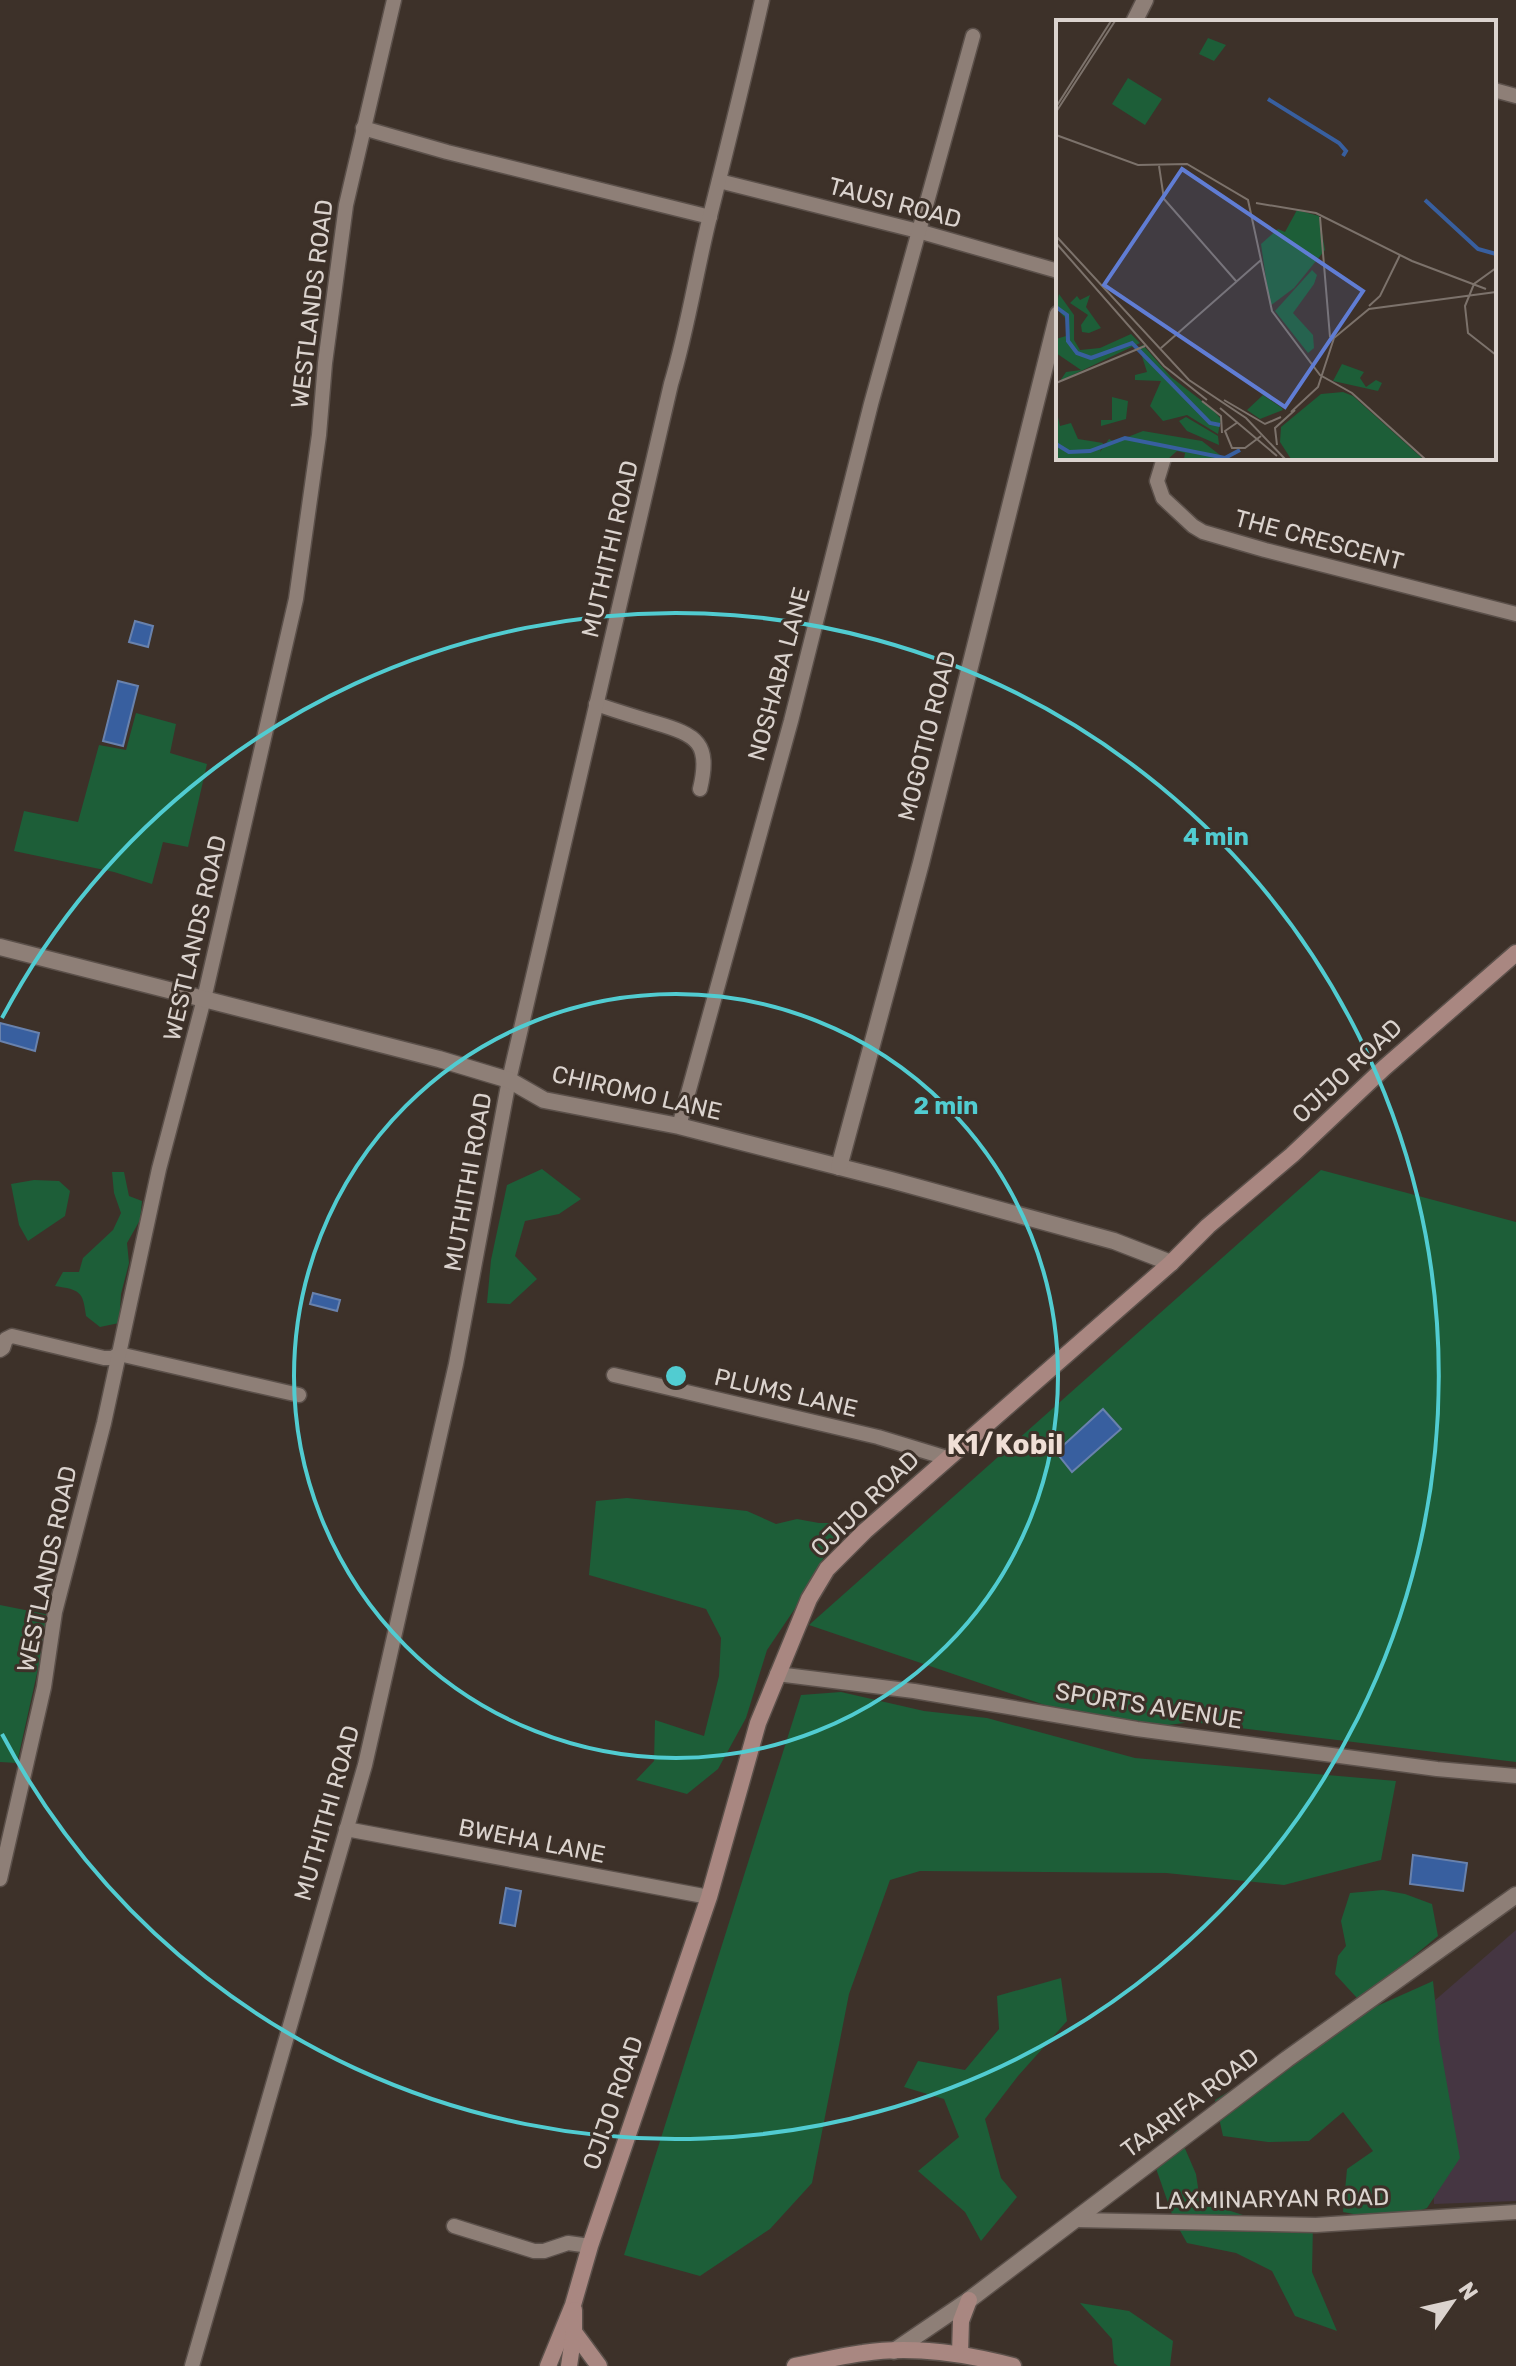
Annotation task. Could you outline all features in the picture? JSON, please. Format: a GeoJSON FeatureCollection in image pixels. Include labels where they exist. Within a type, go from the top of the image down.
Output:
{"type":"FeatureCollection","features":[{"type":"Feature","properties":{"kind":"main road","name":"OJIJO ROAD"},"geometry":{"type":"LineString","coordinates":[[573,2305],[590,2246],[709,1897],[758,1723],[809,1599],[827,1569],[865,1531],[1171,1263],[1208,1226],[1292,1155],[1384,1068],[1516,953]]}},
{"type":"Feature","properties":{"kind":"main road"},"geometry":{"type":"LineString","coordinates":[[960,2354],[961,2321],[969,2300]]}},
{"type":"Feature","properties":{"kind":"main road"},"geometry":{"type":"LineString","coordinates":[[569,2366],[574,2332],[573,2305]]}},
{"type":"Feature","properties":{"kind":"main road"},"geometry":{"type":"LineString","coordinates":[[548,2366],[573,2305]]}},
{"type":"Feature","properties":{"kind":"main road"},"geometry":{"type":"LineString","coordinates":[[574,2332],[599,2366]]}},
{"type":"Feature","properties":{"kind":"main road"},"geometry":{"type":"LineString","coordinates":[[795,2366],[865,2352],[924,2350],[960,2354],[1013,2366]]}},
{"type":"Feature","properties":{"kind":"street","name":"WESTLANDS ROAD"},"geometry":{"type":"LineString","coordinates":[[0,1879],[44,1687],[55,1612],[104,1423],[159,1169],[204,999],[296,599],[346,205],[394,0]]}},
{"type":"Feature","properties":{"kind":"street","name":"MUTHITHI ROAD"},"geometry":{"type":"LineString","coordinates":[[192,2366],[365,1765],[436,1457],[509,1080],[762,0]]}},
{"type":"Feature","properties":{"kind":"street"},"geometry":{"type":"LineString","coordinates":[[1135,20],[1145,0]]}},
{"type":"Feature","properties":{"kind":"street","name":"NOSHABA LANE"},"geometry":{"type":"LineString","coordinates":[[679,1126],[791,721],[871,404],[973,36]]}},
{"type":"Feature","properties":{"kind":"street"},"geometry":{"type":"LineString","coordinates":[[1496,91],[1516,96]]}},
{"type":"Feature","properties":{"kind":"street"},"geometry":{"type":"LineString","coordinates":[[363,128],[710,217]]}},
{"type":"Feature","properties":{"kind":"street","name":"TAUSI ROAD"},"geometry":{"type":"LineString","coordinates":[[719,181],[918,231],[1056,270]]}},
{"type":"Feature","properties":{"kind":"street","name":"MOGOTIO ROAD"},"geometry":{"type":"LineString","coordinates":[[839,1167],[921,863],[1056,322]]}},
{"type":"Feature","properties":{"kind":"street","name":"THE CRESCENT"},"geometry":{"type":"LineString","coordinates":[[1163,460],[1157,481],[1163,498],[1203,532],[1516,614]]}},
{"type":"Feature","properties":{"kind":"street"},"geometry":{"type":"LineString","coordinates":[[596,704],[681,730],[694,738],[703,756],[700,789]]}},
{"type":"Feature","properties":{"kind":"street","name":"CHIROMO LANE"},"geometry":{"type":"LineString","coordinates":[[0,947],[509,1080],[544,1100],[679,1126],[1114,1241],[1171,1263]]}},
{"type":"Feature","properties":{"kind":"street"},"geometry":{"type":"LineString","coordinates":[[0,1350],[6,1339],[12,1336],[104,1358],[119,1354],[299,1395]]}},
{"type":"Feature","properties":{"kind":"street","name":"PLUMS LANE"},"geometry":{"type":"LineString","coordinates":[[614,1375],[878,1437],[947,1458]]}},
{"type":"Feature","properties":{"kind":"street","name":"SPORTS AVENUE"},"geometry":{"type":"LineString","coordinates":[[777,1674],[914,1691],[1137,1729],[1437,1769],[1516,1776]]}},
{"type":"Feature","properties":{"kind":"street","name":"BWEHA LANE"},"geometry":{"type":"LineString","coordinates":[[346,1829],[709,1897]]}},
{"type":"Feature","properties":{"kind":"street","name":"TAARIFA ROAD"},"geometry":{"type":"LineString","coordinates":[[894,2351],[969,2300],[1287,2059],[1516,1895]]}},
{"type":"Feature","properties":{"kind":"street","name":"LAXMINARYAN ROAD"},"geometry":{"type":"LineString","coordinates":[[1076,2220],[1316,2225],[1516,2212]]}},
{"type":"Feature","properties":{"kind":"street"},"geometry":{"type":"LineString","coordinates":[[454,2226],[534,2251],[568,2243],[590,2246]]}},
{"type":"Feature","properties":{"kind":"shaded area"},"geometry":{"type":"Polygon","coordinates":[[[1516,1930],[1516,2201],[1434,2204],[1425,2009],[1516,1930]]]}},
{"type":"Feature","properties":{"kind":"green space"},"geometry":{"type":"Polygon","coordinates":[[[136,713],[176,724],[170,753],[207,764],[188,847],[163,842],[152,884],[114,872],[14,851],[24,811],[78,822],[99,745],[126,750],[136,713]]]}},
{"type":"Feature","properties":{"kind":"green space"},"geometry":{"type":"Polygon","coordinates":[[[542,1169],[581,1199],[559,1214],[525,1221],[515,1256],[537,1279],[510,1304],[487,1303],[491,1260],[507,1185],[542,1169]]]}},
{"type":"Feature","properties":{"kind":"green space"},"geometry":{"type":"Polygon","coordinates":[[[1321,1170],[1516,1222],[1516,1762],[1192,1722],[1121,1731],[809,1625],[1321,1170]]]}},
{"type":"Feature","properties":{"kind":"green space"},"geometry":{"type":"Polygon","coordinates":[[[112,1172],[124,1172],[129,1196],[142,1201],[140,1220],[127,1243],[129,1263],[121,1294],[119,1323],[100,1327],[86,1316],[79,1293],[55,1286],[63,1272],[79,1272],[83,1258],[113,1230],[121,1213],[114,1193],[112,1172]]]}},
{"type":"Feature","properties":{"kind":"green space"},"geometry":{"type":"Polygon","coordinates":[[[34,1180],[59,1181],[70,1191],[65,1216],[28,1241],[19,1225],[11,1184],[34,1180]]]}},
{"type":"Feature","properties":{"kind":"green space"},"geometry":{"type":"Polygon","coordinates":[[[627,1498],[747,1511],[776,1524],[797,1519],[840,1523],[796,1607],[767,1650],[746,1718],[718,1769],[687,1794],[636,1780],[654,1761],[655,1720],[704,1736],[719,1676],[721,1638],[706,1609],[589,1575],[596,1501],[627,1498]]]}},
{"type":"Feature","properties":{"kind":"green space"},"geometry":{"type":"Polygon","coordinates":[[[0,1605],[50,1615],[17,1763],[0,1762],[0,1605]]]}},
{"type":"Feature","properties":{"kind":"green space"},"geometry":{"type":"Polygon","coordinates":[[[841,1692],[924,1711],[987,1718],[1135,1758],[1396,1781],[1381,1860],[1284,1885],[1166,1873],[920,1871],[890,1880],[849,1994],[812,2183],[770,2229],[700,2276],[624,2255],[801,1695],[841,1692]]]}},
{"type":"Feature","properties":{"kind":"green space"},"geometry":{"type":"Polygon","coordinates":[[[1383,1890],[1432,1904],[1438,1936],[1386,1979],[1357,1998],[1335,1974],[1338,1956],[1346,1946],[1341,1921],[1350,1893],[1383,1890]]]}},
{"type":"Feature","properties":{"kind":"green space"},"geometry":{"type":"Polygon","coordinates":[[[1061,1978],[1067,2021],[985,2119],[1001,2178],[1017,2197],[981,2241],[965,2212],[918,2171],[959,2137],[944,2099],[904,2087],[918,2061],[965,2070],[999,2029],[997,1996],[1061,1978]]]}},
{"type":"Feature","properties":{"kind":"green space"},"geometry":{"type":"Polygon","coordinates":[[[1433,1981],[1439,2039],[1460,2158],[1427,2208],[1390,2221],[1343,2212],[1347,2169],[1373,2151],[1343,2112],[1309,2141],[1268,2142],[1223,2136],[1215,2100],[1271,2066],[1310,2036],[1433,1981]]]}},
{"type":"Feature","properties":{"kind":"green space"},"geometry":{"type":"Polygon","coordinates":[[[1177,2130],[1196,2174],[1200,2201],[1249,2217],[1313,2224],[1312,2272],[1337,2331],[1295,2316],[1272,2271],[1236,2253],[1187,2243],[1174,2220],[1151,2154],[1177,2130]]]}},
{"type":"Feature","properties":{"kind":"green space"},"geometry":{"type":"Polygon","coordinates":[[[1080,2303],[1129,2311],[1173,2341],[1170,2366],[1118,2366],[1114,2363],[1112,2339],[1080,2303]]]}},
{"type":"Feature","properties":{"kind":"water"},"geometry":{"type":"Polygon","coordinates":[[[135,621],[153,626],[148,647],[129,642],[135,621]]]}},
{"type":"Feature","properties":{"kind":"water"},"geometry":{"type":"Polygon","coordinates":[[[118,681],[138,686],[123,746],[103,741],[118,681]]]}},
{"type":"Feature","properties":{"kind":"water"},"geometry":{"type":"Polygon","coordinates":[[[0,1023],[39,1033],[35,1051],[0,1041],[0,1023]]]}},
{"type":"Feature","properties":{"kind":"water"},"geometry":{"type":"Polygon","coordinates":[[[313,1293],[340,1300],[337,1311],[310,1304],[313,1293]]]}},
{"type":"Feature","properties":{"kind":"water"},"geometry":{"type":"Polygon","coordinates":[[[1103,1409],[1121,1429],[1072,1472],[1056,1452],[1103,1409]]]}},
{"type":"Feature","properties":{"kind":"water"},"geometry":{"type":"Polygon","coordinates":[[[1413,1855],[1467,1863],[1463,1891],[1410,1884],[1413,1855]]]}},
{"type":"Feature","properties":{"kind":"water"},"geometry":{"type":"Polygon","coordinates":[[[506,1888],[521,1891],[515,1926],[500,1923],[506,1888]]]}},
{"type":"Feature","properties":{"kind":"district","name":"K1/Kobil"},"geometry":{"type":"Point","coordinates":[1005,1444]}}]}
